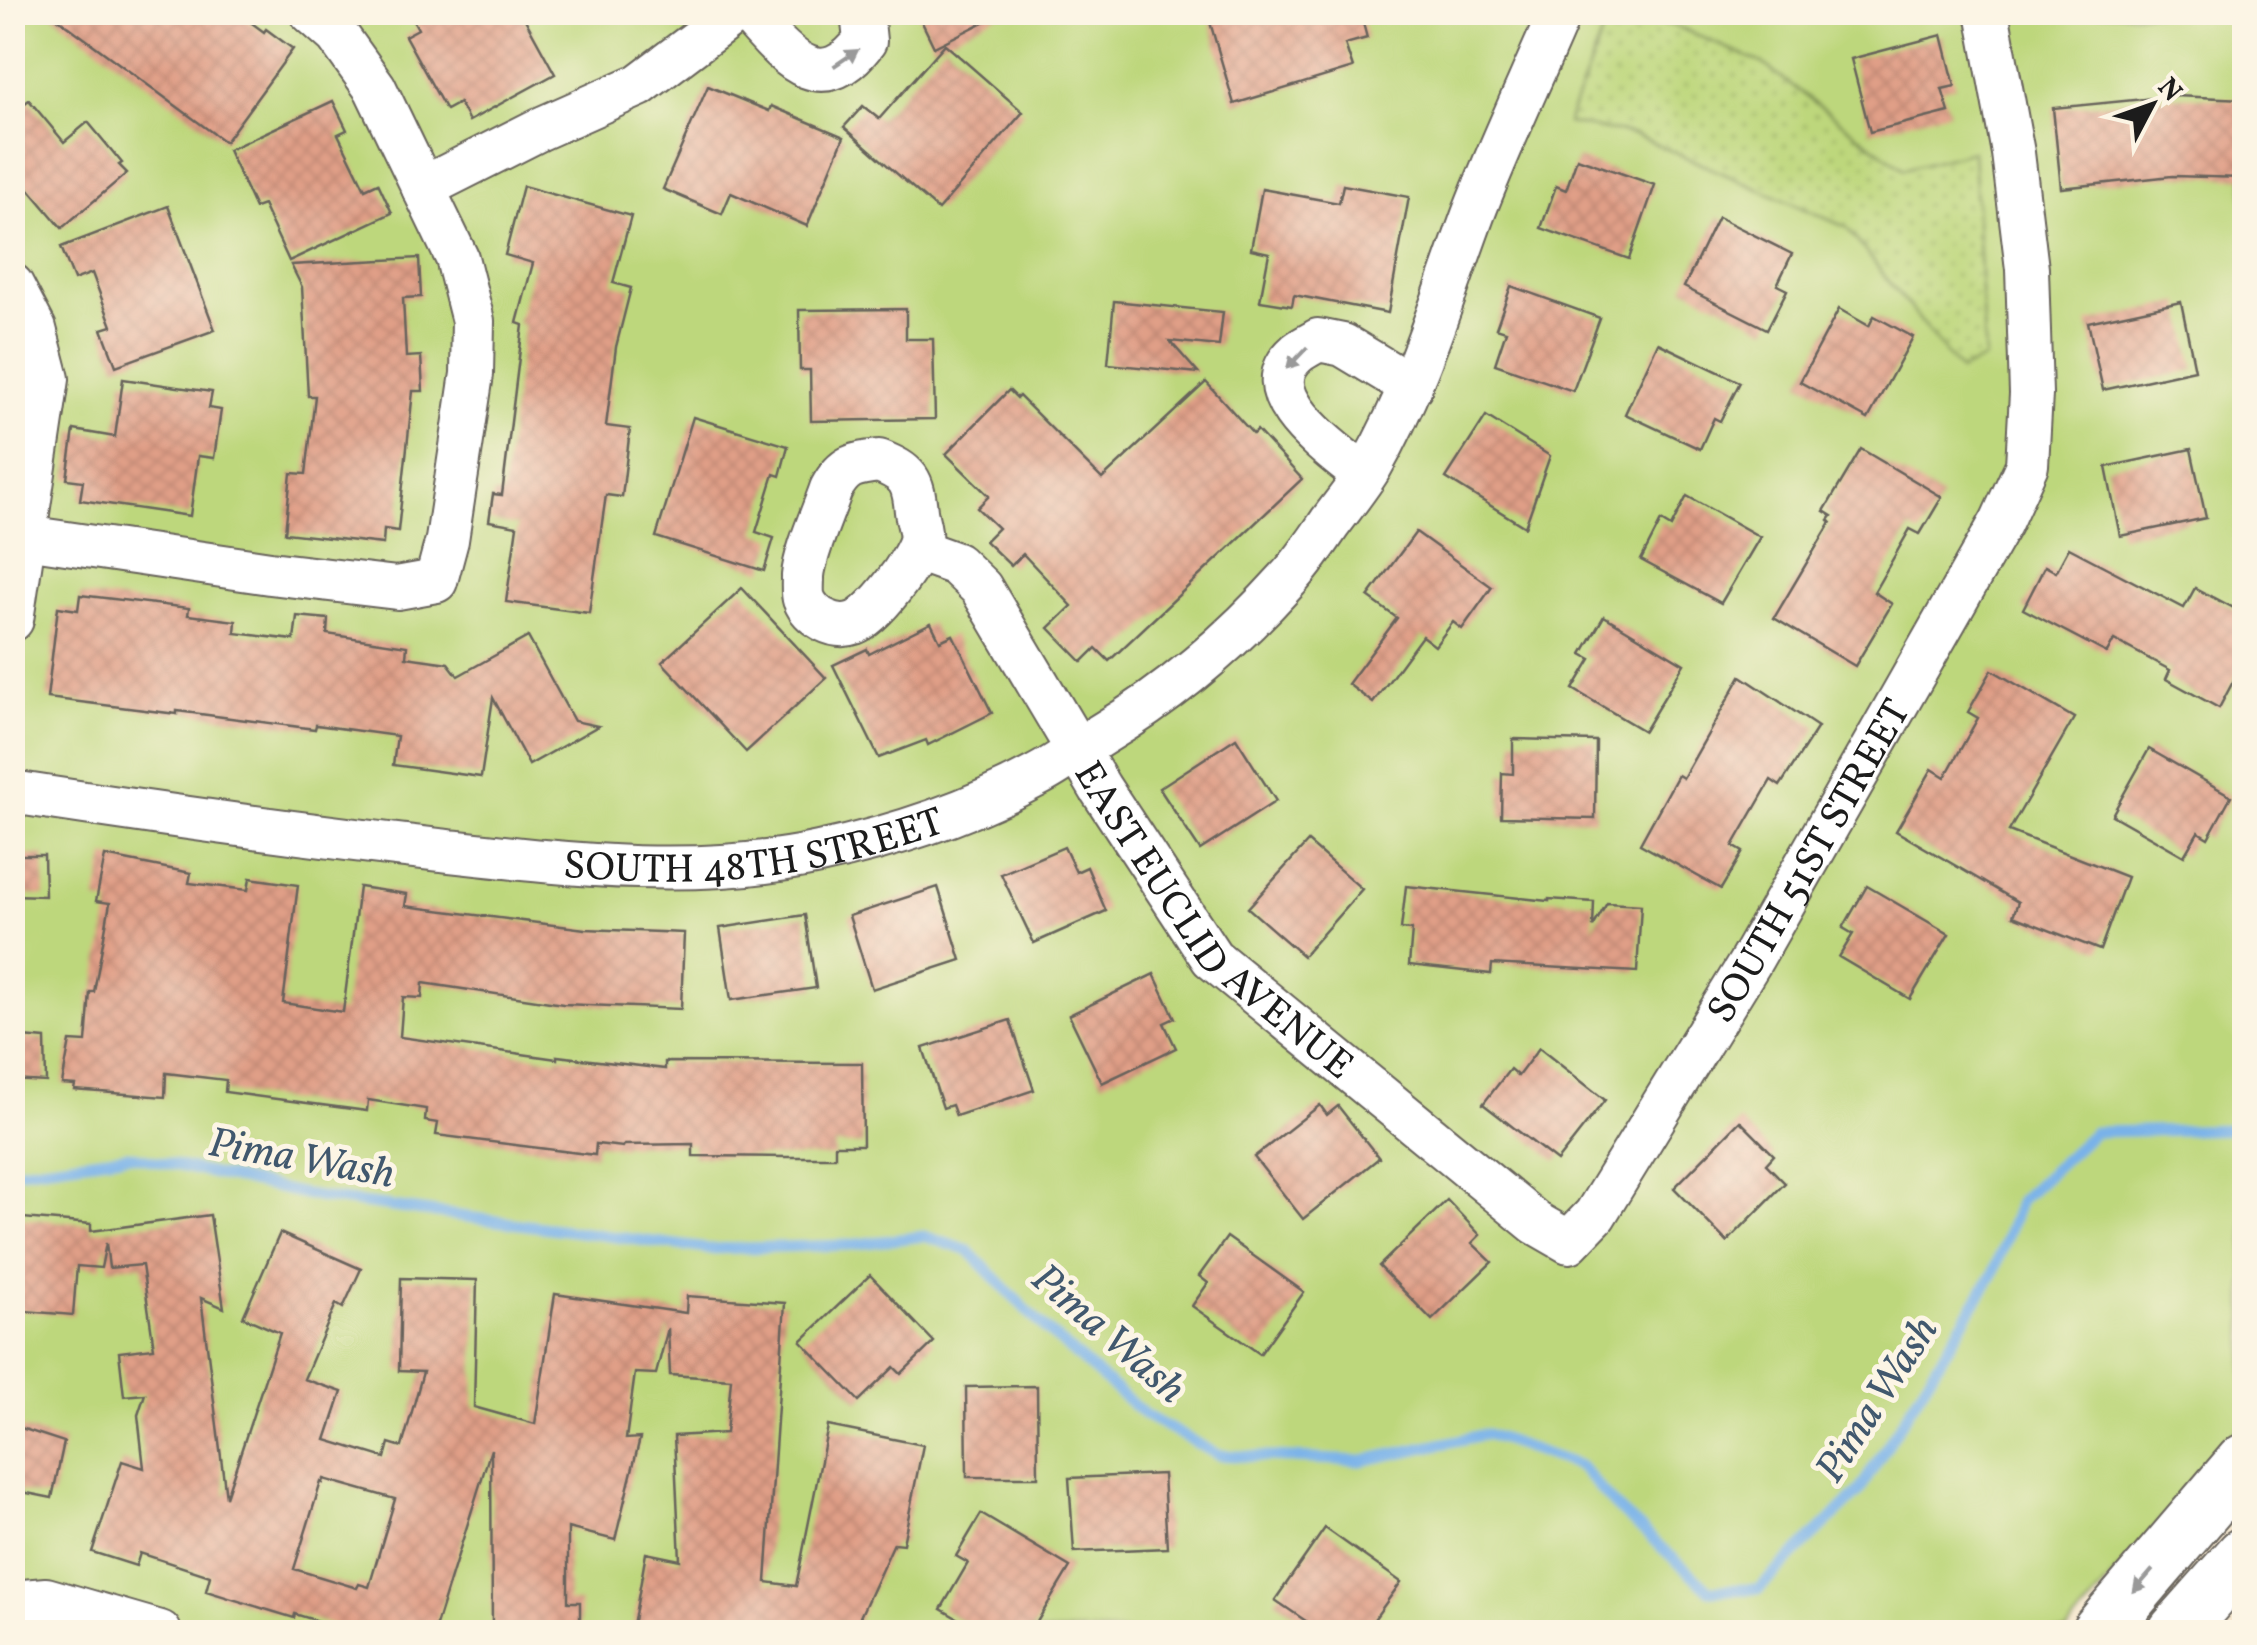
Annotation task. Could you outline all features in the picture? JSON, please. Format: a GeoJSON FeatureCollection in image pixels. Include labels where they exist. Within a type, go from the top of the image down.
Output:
{"type":"FeatureCollection","features":[{"type":"Feature","properties":{"kind":"main road"},"geometry":{"type":"LineString","coordinates":[[2099,1632],[2244,1462]]}},
{"type":"Feature","properties":{"kind":"main road"},"geometry":{"type":"LineString","coordinates":[[2176,1632],[2239,1562],[2188,1530]]}},
{"type":"Feature","properties":{"kind":"street"},"geometry":{"type":"LineString","coordinates":[[19,536],[397,588],[436,581],[447,540],[472,374],[473,321],[457,258],[375,88],[337,35],[311,12]]}},
{"type":"Feature","properties":{"kind":"street"},"geometry":{"type":"LineString","coordinates":[[423,188],[639,85],[736,12]]}},
{"type":"Feature","properties":{"kind":"street"},"geometry":{"type":"LineString","coordinates":[[747,12],[790,58],[810,70],[834,67],[852,58],[865,41],[862,12]]}},
{"type":"Feature","properties":{"kind":"street","name":"SOUTH 48TH STREET"},"geometry":{"type":"LineString","coordinates":[[12,792],[246,828],[516,858],[655,868],[719,868],[818,854],[954,814],[1039,775],[1134,715],[1239,630],[1292,576],[1364,476],[1424,356],[1474,214],[1560,12]]}},
{"type":"Feature","properties":{"kind":"street","name":"SOUTH 51ST STREET"},"geometry":{"type":"LineString","coordinates":[[1569,1242],[1596,1215],[1744,974],[2000,522],[2027,465],[2027,269],[2013,152],[1987,12]]}},
{"type":"Feature","properties":{"kind":"street"},"geometry":{"type":"LineString","coordinates":[[12,285],[35,329],[48,379],[19,536],[12,620]]}},
{"type":"Feature","properties":{"kind":"street"},"geometry":{"type":"LineString","coordinates":[[1364,476],[1285,401],[1282,376],[1295,354],[1318,340],[1343,346],[1411,386]]}},
{"type":"Feature","properties":{"kind":"street","name":"EAST EUCLID AVENUE"},"geometry":{"type":"LineString","coordinates":[[916,550],[956,564],[981,588],[1100,788],[1212,958],[1536,1223],[1569,1242]]}},
{"type":"Feature","properties":{"kind":"street"},"geometry":{"type":"LineString","coordinates":[[12,1602],[46,1598],[160,1632]]}},
{"type":"Feature","properties":{"kind":"green space"},"geometry":{"type":"Polygon","coordinates":[[[12,13],[2244,13],[2244,1422],[2066,1632],[13,1632],[12,13]]]}},
{"type":"Feature","properties":{"kind":"green space"},"geometry":{"type":"Polygon","coordinates":[[[1610,13],[1645,13],[1762,63],[1904,169],[1973,151],[1985,358],[1960,371],[1846,227],[1635,135],[1567,123],[1610,13]]]}},
{"type":"Feature","properties":{"kind":"building"},"geometry":{"type":"Polygon","coordinates":[[[49,12],[237,12],[293,49],[225,142],[49,12]]]}},
{"type":"Feature","properties":{"kind":"building"},"geometry":{"type":"Polygon","coordinates":[[[409,12],[521,12],[555,74],[469,121],[459,103],[446,110],[405,36],[418,29],[409,12]]]}},
{"type":"Feature","properties":{"kind":"building"},"geometry":{"type":"Polygon","coordinates":[[[917,12],[1004,12],[934,47],[917,12]]]}},
{"type":"Feature","properties":{"kind":"building"},"geometry":{"type":"Polygon","coordinates":[[[1207,12],[1360,12],[1367,38],[1345,44],[1353,68],[1234,104],[1207,12]]]}},
{"type":"Feature","properties":{"kind":"building"},"geometry":{"type":"Polygon","coordinates":[[[1942,35],[1955,86],[1942,89],[1949,112],[1870,132],[1851,59],[1942,35]]]}},
{"type":"Feature","properties":{"kind":"building"},"geometry":{"type":"Polygon","coordinates":[[[945,44],[1023,112],[938,210],[844,127],[863,106],[879,119],[945,44]]]}},
{"type":"Feature","properties":{"kind":"building"},"geometry":{"type":"Polygon","coordinates":[[[708,86],[769,111],[771,106],[844,137],[807,226],[731,193],[722,214],[663,189],[708,86]]]}},
{"type":"Feature","properties":{"kind":"building"},"geometry":{"type":"Polygon","coordinates":[[[2174,96],[2244,99],[2244,178],[2172,176],[2061,188],[2053,108],[2174,96]]]}},
{"type":"Feature","properties":{"kind":"building"},"geometry":{"type":"Polygon","coordinates":[[[29,100],[64,142],[88,122],[127,173],[62,228],[12,169],[12,113],[29,100]]]}},
{"type":"Feature","properties":{"kind":"building"},"geometry":{"type":"Polygon","coordinates":[[[333,101],[347,130],[338,134],[365,189],[378,183],[392,213],[289,261],[263,205],[255,208],[228,150],[333,101]]]}},
{"type":"Feature","properties":{"kind":"building"},"geometry":{"type":"Polygon","coordinates":[[[1577,158],[1655,185],[1629,259],[1541,228],[1556,186],[1566,190],[1577,158]]]}},
{"type":"Feature","properties":{"kind":"building"},"geometry":{"type":"Polygon","coordinates":[[[1343,185],[1409,197],[1388,313],[1294,295],[1292,306],[1260,301],[1269,253],[1251,249],[1262,189],[1339,203],[1343,185]]]}},
{"type":"Feature","properties":{"kind":"building"},"geometry":{"type":"Polygon","coordinates":[[[523,186],[631,216],[613,283],[631,288],[616,347],[606,426],[630,429],[622,497],[606,495],[589,613],[506,602],[517,526],[489,521],[493,494],[502,495],[523,325],[517,323],[533,263],[505,255],[523,186]]]}},
{"type":"Feature","properties":{"kind":"building"},"geometry":{"type":"Polygon","coordinates":[[[168,206],[215,330],[116,366],[102,329],[112,326],[92,273],[74,280],[61,247],[168,206]]]}},
{"type":"Feature","properties":{"kind":"building"},"geometry":{"type":"Polygon","coordinates":[[[1718,217],[1792,254],[1777,285],[1787,290],[1767,329],[1684,287],[1718,217]]]}},
{"type":"Feature","properties":{"kind":"building"},"geometry":{"type":"Polygon","coordinates":[[[419,258],[421,297],[403,298],[406,357],[421,356],[423,391],[413,391],[398,531],[384,529],[383,544],[285,533],[291,473],[306,474],[315,396],[308,396],[302,287],[291,265],[419,258]]]}},
{"type":"Feature","properties":{"kind":"building"},"geometry":{"type":"Polygon","coordinates":[[[1511,286],[1600,318],[1573,391],[1495,364],[1506,331],[1496,328],[1511,286]]]}},
{"type":"Feature","properties":{"kind":"building"},"geometry":{"type":"Polygon","coordinates":[[[1114,301],[1223,312],[1219,346],[1170,341],[1198,373],[1108,364],[1114,301]]]}},
{"type":"Feature","properties":{"kind":"building"},"geometry":{"type":"Polygon","coordinates":[[[2181,302],[2195,370],[2103,390],[2088,322],[2181,302]]]}},
{"type":"Feature","properties":{"kind":"building"},"geometry":{"type":"Polygon","coordinates":[[[906,309],[906,339],[933,339],[935,419],[811,421],[810,370],[800,370],[799,310],[906,309]]]}},
{"type":"Feature","properties":{"kind":"building"},"geometry":{"type":"Polygon","coordinates":[[[1839,309],[1869,326],[1874,316],[1913,337],[1868,419],[1800,382],[1839,309]]]}},
{"type":"Feature","properties":{"kind":"building"},"geometry":{"type":"Polygon","coordinates":[[[1658,343],[1740,382],[1720,421],[1714,418],[1700,449],[1625,414],[1658,343]]]}},
{"type":"Feature","properties":{"kind":"building"},"geometry":{"type":"Polygon","coordinates":[[[123,379],[212,392],[209,408],[221,410],[214,458],[198,456],[190,516],[80,500],[83,481],[67,479],[74,430],[115,437],[123,379]]]}},
{"type":"Feature","properties":{"kind":"building"},"geometry":{"type":"Polygon","coordinates":[[[1206,382],[1253,434],[1257,430],[1302,479],[1109,661],[1096,648],[1082,662],[1049,628],[1072,606],[1023,554],[1011,566],[985,541],[998,528],[977,508],[989,496],[946,454],[1009,390],[1102,479],[1206,382]]]}},
{"type":"Feature","properties":{"kind":"building"},"geometry":{"type":"Polygon","coordinates":[[[1486,416],[1550,456],[1525,527],[1446,478],[1486,416]]]}},
{"type":"Feature","properties":{"kind":"building"},"geometry":{"type":"Polygon","coordinates":[[[693,417],[788,446],[780,476],[774,474],[756,532],[774,538],[764,571],[656,537],[693,417]]]}},
{"type":"Feature","properties":{"kind":"building"},"geometry":{"type":"Polygon","coordinates":[[[1861,449],[1942,497],[1920,534],[1910,529],[1874,592],[1892,604],[1855,666],[1774,618],[1831,522],[1832,516],[1824,511],[1861,449]]]}},
{"type":"Feature","properties":{"kind":"building"},"geometry":{"type":"Polygon","coordinates":[[[2191,449],[2206,518],[2120,536],[2106,467],[2191,449]]]}},
{"type":"Feature","properties":{"kind":"building"},"geometry":{"type":"Polygon","coordinates":[[[1687,496],[1760,537],[1721,603],[1641,560],[1661,521],[1671,527],[1687,496]]]}},
{"type":"Feature","properties":{"kind":"building"},"geometry":{"type":"Polygon","coordinates":[[[1416,532],[1492,587],[1462,629],[1453,622],[1435,646],[1422,636],[1373,703],[1348,684],[1397,618],[1368,597],[1416,532]]]}},
{"type":"Feature","properties":{"kind":"building"},"geometry":{"type":"Polygon","coordinates":[[[2069,548],[2184,608],[2195,588],[2244,614],[2244,661],[2219,708],[2166,679],[2170,670],[2114,640],[2107,653],[2023,609],[2045,566],[2056,572],[2069,548]]]}},
{"type":"Feature","properties":{"kind":"building"},"geometry":{"type":"Polygon","coordinates":[[[742,588],[826,678],[746,752],[662,662],[742,588]]]}},
{"type":"Feature","properties":{"kind":"building"},"geometry":{"type":"Polygon","coordinates":[[[80,595],[189,608],[188,615],[236,621],[235,633],[294,640],[297,616],[328,619],[327,634],[407,646],[406,657],[448,663],[458,676],[528,637],[574,721],[598,726],[529,765],[493,698],[481,777],[393,765],[397,736],[47,698],[58,607],[78,610],[80,595]]]}},
{"type":"Feature","properties":{"kind":"building"},"geometry":{"type":"Polygon","coordinates":[[[1604,616],[1684,664],[1644,731],[1573,689],[1591,659],[1582,654],[1604,616]]]}},
{"type":"Feature","properties":{"kind":"building"},"geometry":{"type":"Polygon","coordinates":[[[931,623],[940,641],[953,635],[992,713],[928,745],[926,740],[879,758],[833,665],[867,649],[869,654],[931,623]]]}},
{"type":"Feature","properties":{"kind":"building"},"geometry":{"type":"Polygon","coordinates":[[[1992,670],[2074,718],[2009,831],[2127,877],[2100,950],[2013,916],[2018,902],[1896,831],[1932,769],[1945,777],[1978,718],[1968,712],[1992,670]]]}},
{"type":"Feature","properties":{"kind":"building"},"geometry":{"type":"Polygon","coordinates":[[[1741,676],[1818,727],[1780,786],[1771,780],[1733,846],[1743,852],[1721,889],[1640,844],[1741,676]]]}},
{"type":"Feature","properties":{"kind":"building"},"geometry":{"type":"Polygon","coordinates":[[[1236,738],[1276,801],[1200,850],[1159,788],[1236,738]]]}},
{"type":"Feature","properties":{"kind":"building"},"geometry":{"type":"Polygon","coordinates":[[[1513,739],[1596,741],[1595,819],[1501,817],[1502,773],[1513,774],[1513,739]]]}},
{"type":"Feature","properties":{"kind":"building"},"geometry":{"type":"Polygon","coordinates":[[[2149,749],[2231,796],[2208,838],[2198,832],[2184,856],[2112,815],[2149,749]]]}},
{"type":"Feature","properties":{"kind":"building"},"geometry":{"type":"Polygon","coordinates":[[[1308,842],[1362,889],[1303,956],[1248,908],[1308,842]]]}},
{"type":"Feature","properties":{"kind":"building"},"geometry":{"type":"Polygon","coordinates":[[[1064,847],[1076,872],[1087,867],[1106,911],[1034,943],[1001,874],[1064,847]]]}},
{"type":"Feature","properties":{"kind":"building"},"geometry":{"type":"Polygon","coordinates":[[[12,855],[44,855],[45,896],[12,895],[12,855]]]}},
{"type":"Feature","properties":{"kind":"building"},"geometry":{"type":"Polygon","coordinates":[[[105,856],[191,873],[189,883],[248,890],[250,878],[298,885],[283,1003],[343,1012],[359,887],[407,894],[405,906],[585,929],[684,933],[681,1009],[563,1004],[423,983],[422,998],[403,997],[400,1037],[557,1059],[665,1069],[665,1062],[862,1063],[863,1145],[835,1145],[835,1157],[787,1157],[693,1156],[693,1144],[596,1144],[595,1155],[436,1135],[438,1123],[425,1121],[426,1109],[368,1100],[367,1111],[225,1092],[226,1080],[166,1073],[165,1097],[74,1090],[75,1085],[62,1084],[70,1041],[86,1042],[90,992],[94,992],[110,903],[96,901],[105,856]]]}},
{"type":"Feature","properties":{"kind":"building"},"geometry":{"type":"Polygon","coordinates":[[[1406,886],[1594,902],[1593,927],[1607,903],[1641,905],[1637,972],[1492,964],[1491,974],[1409,965],[1412,930],[1401,929],[1406,886]]]}},
{"type":"Feature","properties":{"kind":"building"},"geometry":{"type":"Polygon","coordinates":[[[1867,886],[1949,934],[1910,999],[1839,957],[1853,934],[1843,928],[1867,886]]]}},
{"type":"Feature","properties":{"kind":"building"},"geometry":{"type":"Polygon","coordinates":[[[938,887],[961,960],[872,989],[849,916],[938,887]]]}},
{"type":"Feature","properties":{"kind":"building"},"geometry":{"type":"Polygon","coordinates":[[[805,915],[816,988],[731,1000],[720,928],[805,915]]]}},
{"type":"Feature","properties":{"kind":"building"},"geometry":{"type":"Polygon","coordinates":[[[1154,974],[1175,1018],[1164,1023],[1176,1048],[1102,1083],[1069,1015],[1154,974]]]}},
{"type":"Feature","properties":{"kind":"building"},"geometry":{"type":"Polygon","coordinates":[[[1010,1020],[1034,1090],[956,1116],[952,1105],[943,1108],[923,1048],[1010,1020]]]}},
{"type":"Feature","properties":{"kind":"building"},"geometry":{"type":"Polygon","coordinates":[[[12,1036],[45,1039],[46,1082],[12,1080],[12,1036]]]}},
{"type":"Feature","properties":{"kind":"building"},"geometry":{"type":"Polygon","coordinates":[[[1539,1048],[1605,1100],[1557,1161],[1483,1104],[1510,1069],[1518,1076],[1539,1048]]]}},
{"type":"Feature","properties":{"kind":"building"},"geometry":{"type":"Polygon","coordinates":[[[1320,1105],[1327,1115],[1338,1106],[1379,1158],[1303,1219],[1254,1157],[1320,1105]]]}},
{"type":"Feature","properties":{"kind":"building"},"geometry":{"type":"Polygon","coordinates":[[[1740,1121],[1774,1155],[1766,1164],[1785,1183],[1727,1242],[1674,1188],[1740,1121]]]}},
{"type":"Feature","properties":{"kind":"building"},"geometry":{"type":"Polygon","coordinates":[[[1447,1200],[1480,1235],[1472,1243],[1492,1262],[1432,1320],[1379,1266],[1447,1200]]]}},
{"type":"Feature","properties":{"kind":"building"},"geometry":{"type":"Polygon","coordinates":[[[210,1215],[224,1308],[201,1298],[226,1497],[280,1333],[243,1317],[280,1233],[361,1269],[343,1308],[336,1304],[304,1379],[342,1392],[326,1440],[385,1458],[389,1443],[402,1447],[423,1372],[399,1371],[401,1278],[477,1280],[474,1407],[535,1424],[555,1294],[686,1313],[687,1296],[785,1303],[766,1582],[796,1586],[828,1426],[923,1445],[903,1544],[894,1543],[854,1630],[839,1622],[834,1632],[632,1632],[646,1553],[680,1560],[674,1436],[726,1433],[731,1379],[670,1375],[668,1328],[656,1374],[635,1373],[626,1439],[640,1438],[615,1540],[568,1528],[568,1602],[580,1602],[580,1632],[492,1632],[491,1449],[434,1632],[354,1632],[295,1614],[294,1618],[206,1591],[210,1576],[140,1553],[136,1566],[92,1552],[122,1461],[144,1468],[138,1415],[145,1394],[124,1396],[119,1352],[154,1348],[142,1265],[109,1268],[106,1243],[101,1268],[77,1266],[73,1315],[12,1310],[12,1217],[91,1224],[91,1231],[210,1215]],[[324,1479],[294,1569],[357,1588],[359,1584],[369,1587],[395,1499],[324,1479]]]}},
{"type":"Feature","properties":{"kind":"building"},"geometry":{"type":"Polygon","coordinates":[[[1227,1237],[1304,1292],[1260,1354],[1192,1306],[1208,1283],[1199,1276],[1227,1237]]]}},
{"type":"Feature","properties":{"kind":"building"},"geometry":{"type":"Polygon","coordinates":[[[870,1275],[934,1342],[901,1374],[894,1367],[859,1401],[801,1341],[870,1275]]]}},
{"type":"Feature","properties":{"kind":"building"},"geometry":{"type":"Polygon","coordinates":[[[1037,1386],[1038,1477],[967,1477],[966,1387],[1037,1386]]]}},
{"type":"Feature","properties":{"kind":"building"},"geometry":{"type":"Polygon","coordinates":[[[12,1425],[64,1442],[52,1498],[12,1490],[12,1425]]]}},
{"type":"Feature","properties":{"kind":"building"},"geometry":{"type":"Polygon","coordinates":[[[1163,1474],[1167,1548],[1074,1552],[1069,1478],[1163,1474]]]}},
{"type":"Feature","properties":{"kind":"building"},"geometry":{"type":"Polygon","coordinates":[[[981,1514],[1070,1567],[1031,1632],[981,1632],[941,1609],[968,1563],[956,1556],[981,1514]]]}},
{"type":"Feature","properties":{"kind":"building"},"geometry":{"type":"Polygon","coordinates":[[[1325,1528],[1401,1582],[1365,1632],[1322,1632],[1275,1600],[1325,1528]]]}},
{"type":"Feature","properties":{"kind":"waterway","name":"Pima Wash"},"geometry":{"type":"LineString","coordinates":[[12,1171],[129,1155],[317,1197],[707,1249],[849,1245],[924,1236],[969,1251],[1043,1327],[1145,1415],[1218,1455],[1361,1461],[1487,1434],[1580,1466],[1615,1506],[1709,1590],[1759,1589],[1858,1493],[1993,1274],[2020,1200],[2094,1132],[2244,1129]]}}]}
